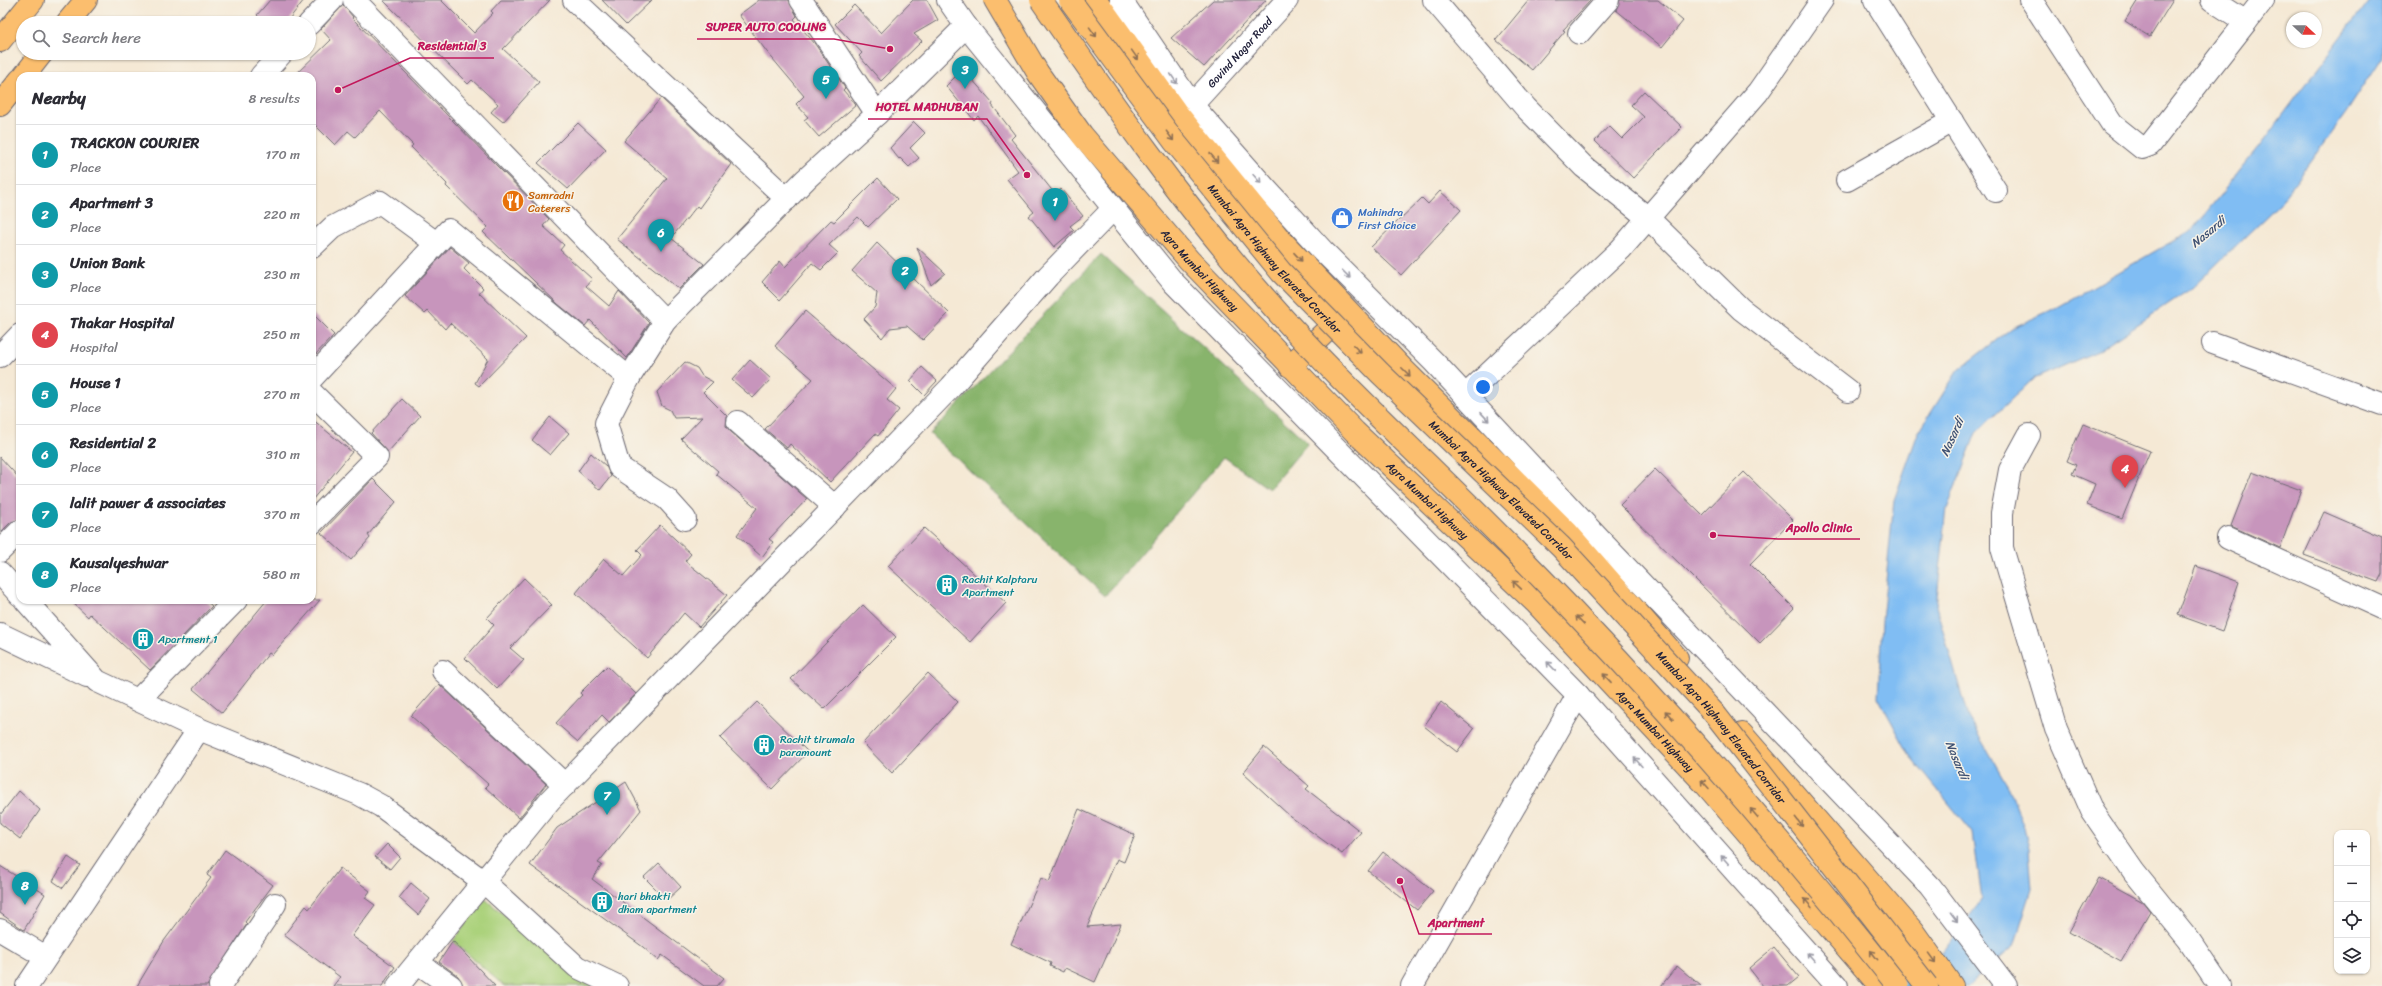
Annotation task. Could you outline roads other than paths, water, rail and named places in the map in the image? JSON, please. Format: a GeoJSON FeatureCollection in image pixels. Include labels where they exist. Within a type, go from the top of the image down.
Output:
{"type":"FeatureCollection","features":[{"type":"Feature","properties":{"kind":"main road"},"geometry":{"type":"LineString","coordinates":[[20,16],[33,0]]}},
{"type":"Feature","properties":{"kind":"main road"},"geometry":{"type":"LineString","coordinates":[[73,16],[86,0]]}},
{"type":"Feature","properties":{"kind":"main road","name":"Agra Mumbai Highway"},"geometry":{"type":"LineString","coordinates":[[995,0],[1038,72],[1082,135],[1189,260],[1290,366],[1361,437],[1536,603],[1706,784],[1880,986]]}},
{"type":"Feature","properties":{"kind":"main road"},"geometry":{"type":"LineString","coordinates":[[1042,0],[1120,114],[1218,243],[1264,297],[1309,348],[1513,549],[1688,736],[1862,940],[1898,986]]}},
{"type":"Feature","properties":{"kind":"main road","name":"Mumbai Agra Highway Elevated Corridor"},"geometry":{"type":"LineString","coordinates":[[1070,0],[1174,141],[1281,272],[1380,373],[1561,547],[1714,713],[1926,986]]}},
{"type":"Feature","properties":{"kind":"main road"},"geometry":{"type":"LineString","coordinates":[[1096,0],[1176,112],[1280,238],[1402,370],[1567,532],[1912,930],[1952,986]]}},
{"type":"Feature","properties":{"kind":"main road"},"geometry":{"type":"LineString","coordinates":[[0,41],[16,21]]}},
{"type":"Feature","properties":{"kind":"main road"},"geometry":{"type":"LineString","coordinates":[[27,72],[37,60]]}},
{"type":"Feature","properties":{"kind":"main road"},"geometry":{"type":"LineString","coordinates":[[0,105],[16,85]]}},
{"type":"Feature","properties":{"kind":"main road"},"geometry":{"type":"LineString","coordinates":[[1290,366],[1348,310]]}},
{"type":"Feature","properties":{"kind":"street"},"geometry":{"type":"LineString","coordinates":[[316,17],[332,0]]}},
{"type":"Feature","properties":{"kind":"street"},"geometry":{"type":"LineString","coordinates":[[354,0],[665,321]]}},
{"type":"Feature","properties":{"kind":"street"},"geometry":{"type":"LineString","coordinates":[[574,0],[787,199]]}},
{"type":"Feature","properties":{"kind":"street"},"geometry":{"type":"LineString","coordinates":[[801,0],[877,114]]}},
{"type":"Feature","properties":{"kind":"street"},"geometry":{"type":"LineString","coordinates":[[948,0],[966,26],[1173,282],[1578,695],[1837,986]]}},
{"type":"Feature","properties":{"kind":"street"},"geometry":{"type":"LineString","coordinates":[[1121,0],[1192,105],[1323,251],[1465,396],[1930,886],[2006,986]]}},
{"type":"Feature","properties":{"kind":"street","name":"Govind Nagar Road"},"geometry":{"type":"LineString","coordinates":[[1192,105],[1287,0]]}},
{"type":"Feature","properties":{"kind":"street"},"geometry":{"type":"LineString","coordinates":[[1434,0],[1526,108],[1584,167],[1648,218],[1741,309],[1848,391]]}},
{"type":"Feature","properties":{"kind":"street"},"geometry":{"type":"LineString","coordinates":[[1579,33],[1608,0]]}},
{"type":"Feature","properties":{"kind":"street"},"geometry":{"type":"LineString","coordinates":[[1465,396],[1621,249],[1758,92],[1822,0]]}},
{"type":"Feature","properties":{"kind":"street"},"geometry":{"type":"LineString","coordinates":[[1875,0],[1996,191]]}},
{"type":"Feature","properties":{"kind":"street"},"geometry":{"type":"LineString","coordinates":[[2031,0],[2112,124],[2142,148],[2150,145],[2263,0]]}},
{"type":"Feature","properties":{"kind":"street"},"geometry":{"type":"LineString","coordinates":[[2212,0],[2246,22]]}},
{"type":"Feature","properties":{"kind":"street"},"geometry":{"type":"LineString","coordinates":[[685,519],[667,499],[619,467],[606,423],[629,378],[665,321],[787,199],[877,114],[966,26]]}},
{"type":"Feature","properties":{"kind":"street"},"geometry":{"type":"LineString","coordinates":[[265,72],[276,60]]}},
{"type":"Feature","properties":{"kind":"street"},"geometry":{"type":"LineString","coordinates":[[1846,180],[1952,121]]}},
{"type":"Feature","properties":{"kind":"street"},"geometry":{"type":"LineString","coordinates":[[316,244],[333,227],[380,202],[436,244]]}},
{"type":"Feature","properties":{"kind":"street"},"geometry":{"type":"LineString","coordinates":[[398,986],[565,785],[951,387],[1048,276],[1113,209]]}},
{"type":"Feature","properties":{"kind":"street"},"geometry":{"type":"LineString","coordinates":[[316,374],[449,230],[629,378]]}},
{"type":"Feature","properties":{"kind":"street"},"geometry":{"type":"LineString","coordinates":[[0,356],[16,339]]}},
{"type":"Feature","properties":{"kind":"street"},"geometry":{"type":"LineString","coordinates":[[2213,343],[2382,404]]}},
{"type":"Feature","properties":{"kind":"street"},"geometry":{"type":"LineString","coordinates":[[316,397],[377,457],[316,519]]}},
{"type":"Feature","properties":{"kind":"street"},"geometry":{"type":"LineString","coordinates":[[738,422],[835,507]]}},
{"type":"Feature","properties":{"kind":"street"},"geometry":{"type":"LineString","coordinates":[[2029,435],[2010,470],[2002,513],[2002,548],[2056,729],[2092,811],[2134,872],[2189,940],[2220,986]]}},
{"type":"Feature","properties":{"kind":"street"},"geometry":{"type":"LineString","coordinates":[[0,550],[16,535]]}},
{"type":"Feature","properties":{"kind":"street"},"geometry":{"type":"LineString","coordinates":[[2228,538],[2382,608]]}},
{"type":"Feature","properties":{"kind":"street"},"geometry":{"type":"LineString","coordinates":[[0,573],[16,591]]}},
{"type":"Feature","properties":{"kind":"street"},"geometry":{"type":"LineString","coordinates":[[28,604],[97,681]]}},
{"type":"Feature","properties":{"kind":"street"},"geometry":{"type":"LineString","coordinates":[[138,700],[232,604]]}},
{"type":"Feature","properties":{"kind":"street"},"geometry":{"type":"LineString","coordinates":[[0,634],[199,729],[359,794],[381,806],[484,882],[577,967],[617,986]]}},
{"type":"Feature","properties":{"kind":"street"},"geometry":{"type":"LineString","coordinates":[[443,671],[565,785]]}},
{"type":"Feature","properties":{"kind":"street"},"geometry":{"type":"LineString","coordinates":[[1412,986],[1578,695]]}},
{"type":"Feature","properties":{"kind":"street"},"geometry":{"type":"LineString","coordinates":[[27,986],[199,729]]}},
{"type":"Feature","properties":{"kind":"street"},"geometry":{"type":"LineString","coordinates":[[230,982],[275,904]]}},
{"type":"Feature","properties":{"kind":"street"},"geometry":{"type":"LineString","coordinates":[[0,930],[46,957]]}},
{"type":"Feature","properties":{"kind":"street"},"geometry":{"type":"LineString","coordinates":[[418,963],[452,986]]}},
{"type":"Feature","properties":{"kind":"water","name":"Nasardi"},"geometry":{"type":"Polygon","coordinates":[[[2369,0],[2382,0],[2382,58],[2346,113],[2279,204],[2192,288],[2098,351],[2033,379],[1976,433],[1947,508],[1936,606],[1968,717],[2009,788],[2024,827],[2029,849],[2032,889],[2014,946],[1968,986],[1876,986],[1944,951],[1982,899],[1973,833],[1910,756],[1878,697],[1882,621],[1894,500],[1918,433],[1958,370],[2012,328],[2058,307],[2192,230],[2259,147],[2369,0]]]}},
{"type":"Feature","properties":{"kind":"place","name":"SUPER AUTO COOLING"},"geometry":{"type":"Point","coordinates":[890,49]}},
{"type":"Feature","properties":{"kind":"place","name":"Union Bank"},"geometry":{"type":"Point","coordinates":[965,89]}},
{"type":"Feature","properties":{"kind":"place","name":"Residential 3"},"geometry":{"type":"Point","coordinates":[338,90]}},
{"type":"Feature","properties":{"kind":"place","name":"House 1"},"geometry":{"type":"Point","coordinates":[826,99]}},
{"type":"Feature","properties":{"kind":"place","name":"HOTEL MADHUBAN"},"geometry":{"type":"Point","coordinates":[1027,175]}},
{"type":"Feature","properties":{"kind":"place","name":"Samradni Caterers"},"geometry":{"type":"Point","coordinates":[513,201]}},
{"type":"Feature","properties":{"kind":"place","name":"Mahindra First Choice"},"geometry":{"type":"Point","coordinates":[1342,218]}},
{"type":"Feature","properties":{"kind":"place","name":"TRACKON COURIER"},"geometry":{"type":"Point","coordinates":[1055,221]}},
{"type":"Feature","properties":{"kind":"place","name":"Residential 2"},"geometry":{"type":"Point","coordinates":[661,252]}},
{"type":"Feature","properties":{"kind":"place","name":"Apartment 3"},"geometry":{"type":"Point","coordinates":[905,290]}},
{"type":"Feature","properties":{"kind":"place","name":"Thakar Hospital"},"geometry":{"type":"Point","coordinates":[2125,488]}},
{"type":"Feature","properties":{"kind":"place","name":"Apollo Clinic"},"geometry":{"type":"Point","coordinates":[1713,535]}},
{"type":"Feature","properties":{"kind":"place","name":"Rachit Kalptaru Apartment"},"geometry":{"type":"Point","coordinates":[947,585]}},
{"type":"Feature","properties":{"kind":"place","name":"Apartment 1"},"geometry":{"type":"Point","coordinates":[143,639]}},
{"type":"Feature","properties":{"kind":"place","name":"Rachit tirumala paramount"},"geometry":{"type":"Point","coordinates":[764,745]}},
{"type":"Feature","properties":{"kind":"place","name":"lalit pawer & associates"},"geometry":{"type":"Point","coordinates":[607,815]}},
{"type":"Feature","properties":{"kind":"place","name":"Apartment"},"geometry":{"type":"Point","coordinates":[1400,881]}},
{"type":"Feature","properties":{"kind":"place","name":"hari bhakti dham apartment"},"geometry":{"type":"Point","coordinates":[602,902]}},
{"type":"Feature","properties":{"kind":"place","name":"Kausalyeshwar"},"geometry":{"type":"Point","coordinates":[25,905]}}]}
